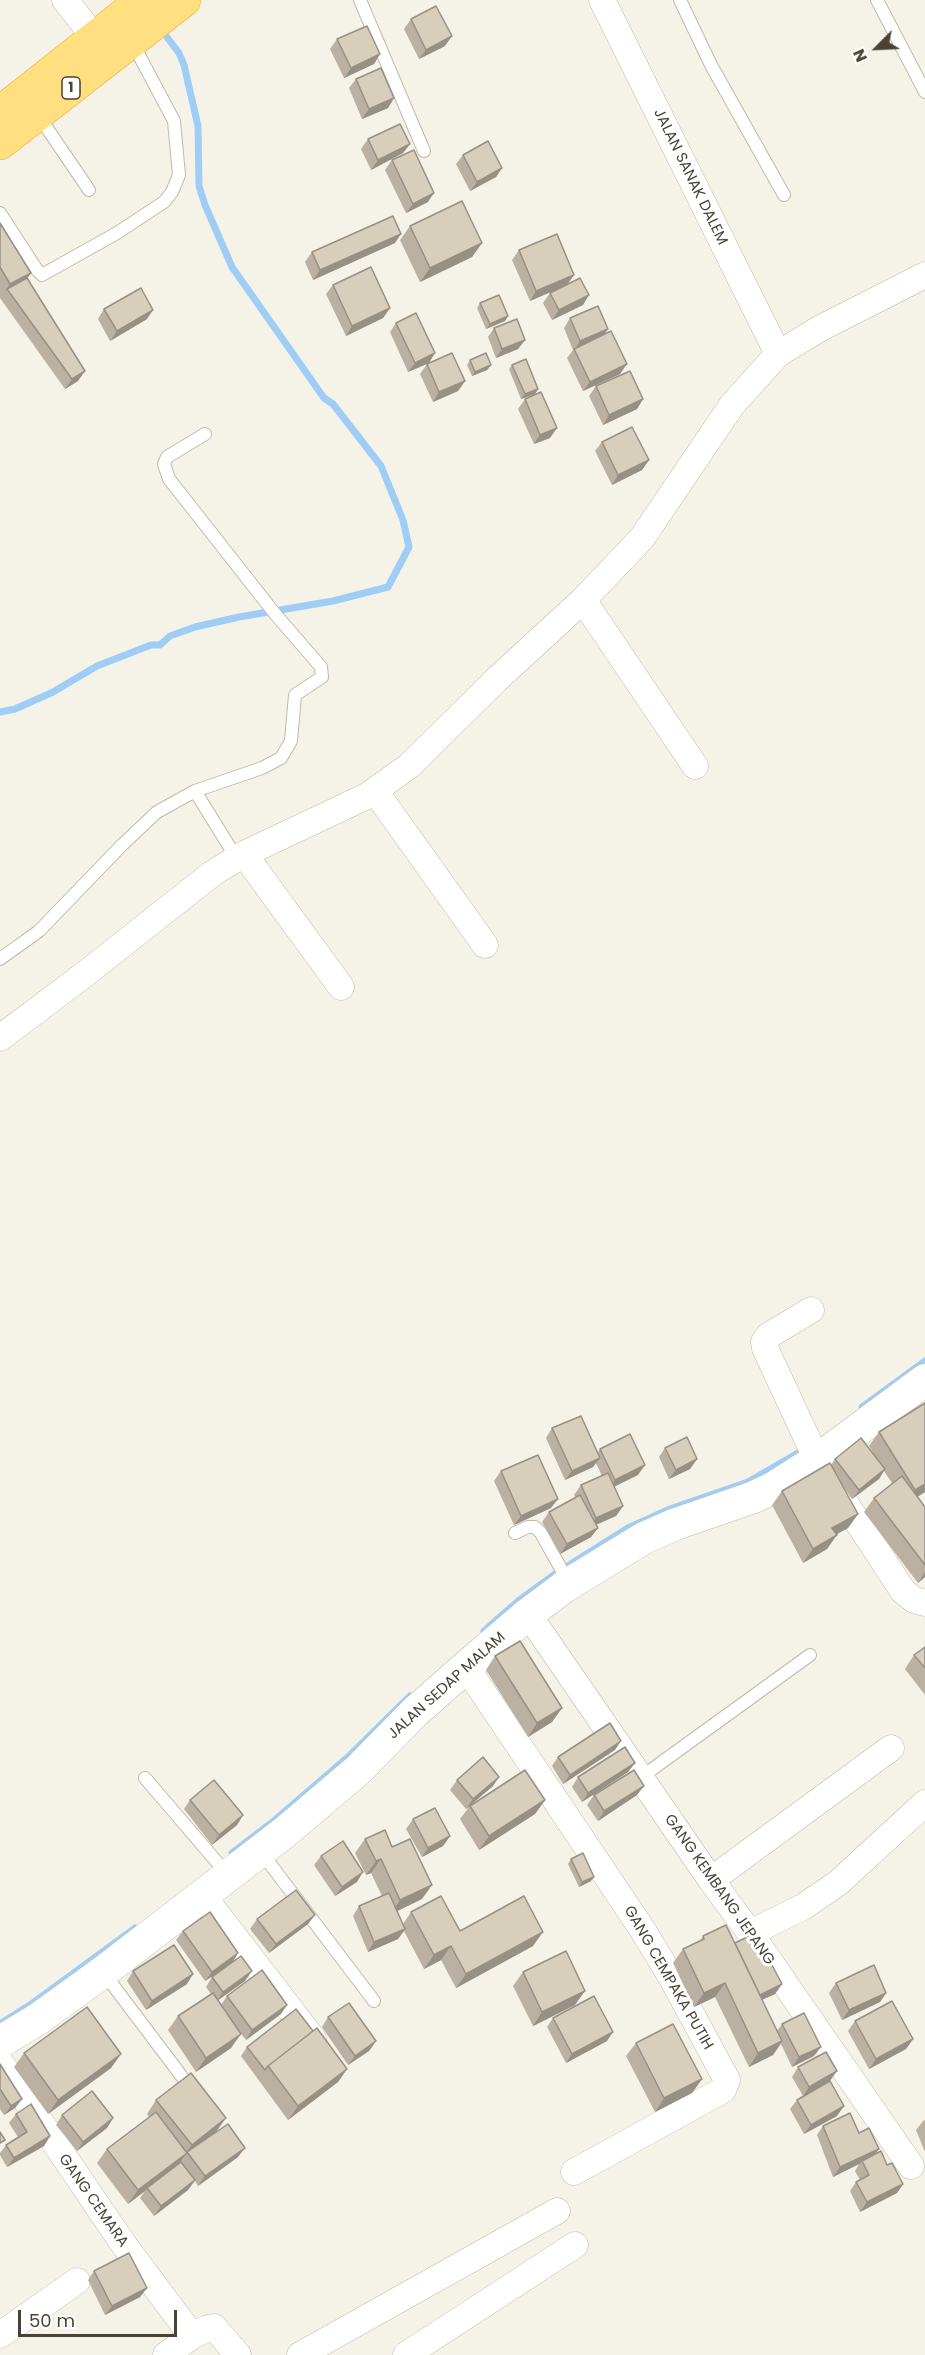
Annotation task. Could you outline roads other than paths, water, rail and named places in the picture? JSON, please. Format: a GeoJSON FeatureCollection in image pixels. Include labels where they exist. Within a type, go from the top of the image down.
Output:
{"type":"FeatureCollection","features":[{"type":"Feature","properties":{"kind":"highway","name":"1"},"geometry":{"type":"LineString","coordinates":[[0,112],[95,38],[184,0]]}},
{"type":"Feature","properties":{"kind":"highway","name":"1"},"geometry":{"type":"LineString","coordinates":[[0,143],[37,114],[136,21]]}},
{"type":"Feature","properties":{"kind":"street"},"geometry":{"type":"LineString","coordinates":[[65,0],[95,38]]}},
{"type":"Feature","properties":{"kind":"street","name":"JALAN SANAK DALEM"},"geometry":{"type":"LineString","coordinates":[[602,0],[778,354]]}},
{"type":"Feature","properties":{"kind":"street"},"geometry":{"type":"LineString","coordinates":[[0,1038],[136,935],[187,891],[241,857],[375,791],[409,766],[496,680],[583,600],[642,538],[732,405],[778,354],[819,329],[925,275]]}},
{"type":"Feature","properties":{"kind":"street"},"geometry":{"type":"LineString","coordinates":[[583,600],[695,766]]}},
{"type":"Feature","properties":{"kind":"street"},"geometry":{"type":"LineString","coordinates":[[375,791],[485,945]]}},
{"type":"Feature","properties":{"kind":"street"},"geometry":{"type":"LineString","coordinates":[[241,857],[341,987]]}},
{"type":"Feature","properties":{"kind":"street"},"geometry":{"type":"LineString","coordinates":[[811,1310],[768,1336],[764,1342],[765,1348],[812,1447],[903,1591],[914,1600],[925,1603]]}},
{"type":"Feature","properties":{"kind":"street","name":"JALAN SEDAP MALAM"},"geometry":{"type":"LineString","coordinates":[[0,2042],[38,2019],[103,1972],[203,1896],[224,1870],[260,1851],[358,1770],[416,1711],[528,1614],[563,1573],[676,1524],[754,1497],[794,1476],[812,1447],[925,1380]]}},
{"type":"Feature","properties":{"kind":"street","name":"GANG KEMBANG JEPANG"},"geometry":{"type":"LineString","coordinates":[[528,1614],[910,2166]]}},
{"type":"Feature","properties":{"kind":"street","name":"GANG CEMPAKA PUTIH"},"geometry":{"type":"LineString","coordinates":[[466,1668],[644,1932],[727,2080],[723,2090],[574,2172]]}},
{"type":"Feature","properties":{"kind":"street"},"geometry":{"type":"LineString","coordinates":[[711,1880],[891,1748]]}},
{"type":"Feature","properties":{"kind":"street"},"geometry":{"type":"LineString","coordinates":[[750,1933],[803,1907],[838,1883],[925,1803]]}},
{"type":"Feature","properties":{"kind":"street"},"geometry":{"type":"LineString","coordinates":[[203,1896],[329,2061]]}},
{"type":"Feature","properties":{"kind":"street","name":"GANG CEMARA"},"geometry":{"type":"LineString","coordinates":[[0,2061],[122,2242],[192,2336]]}},
{"type":"Feature","properties":{"kind":"street"},"geometry":{"type":"LineString","coordinates":[[300,2355],[558,2211]]}},
{"type":"Feature","properties":{"kind":"street"},"geometry":{"type":"LineString","coordinates":[[406,2355],[575,2245]]}},
{"type":"Feature","properties":{"kind":"street"},"geometry":{"type":"LineString","coordinates":[[0,2335],[77,2281]]}},
{"type":"Feature","properties":{"kind":"street"},"geometry":{"type":"LineString","coordinates":[[166,2355],[192,2336],[214,2327],[238,2355]]}},
{"type":"Feature","properties":{"kind":"lane"},"geometry":{"type":"LineString","coordinates":[[360,0],[424,151]]}},
{"type":"Feature","properties":{"kind":"lane"},"geometry":{"type":"LineString","coordinates":[[680,0],[711,65],[784,195]]}},
{"type":"Feature","properties":{"kind":"lane"},"geometry":{"type":"LineString","coordinates":[[877,0],[925,92]]}},
{"type":"Feature","properties":{"kind":"lane"},"geometry":{"type":"LineString","coordinates":[[0,213],[42,275],[117,233],[164,202],[172,192],[179,176],[174,121],[136,21]]}},
{"type":"Feature","properties":{"kind":"lane"},"geometry":{"type":"LineString","coordinates":[[37,114],[89,190]]}},
{"type":"Feature","properties":{"kind":"lane"},"geometry":{"type":"LineString","coordinates":[[0,959],[39,931],[122,845],[158,812],[195,791],[262,768],[281,758],[291,741],[295,695],[322,677],[321,667],[273,611],[165,471],[164,464],[167,457],[205,434]]}},
{"type":"Feature","properties":{"kind":"lane"},"geometry":{"type":"LineString","coordinates":[[195,791],[241,857]]}},
{"type":"Feature","properties":{"kind":"lane"},"geometry":{"type":"LineString","coordinates":[[515,1533],[528,1527],[535,1527],[541,1533],[563,1573]]}},
{"type":"Feature","properties":{"kind":"lane"},"geometry":{"type":"LineString","coordinates":[[640,1778],[810,1655]]}},
{"type":"Feature","properties":{"kind":"lane"},"geometry":{"type":"LineString","coordinates":[[145,1778],[224,1870]]}},
{"type":"Feature","properties":{"kind":"lane"},"geometry":{"type":"LineString","coordinates":[[260,1851],[374,2001]]}},
{"type":"Feature","properties":{"kind":"lane"},"geometry":{"type":"LineString","coordinates":[[103,1972],[202,2103]]}},
{"type":"Feature","properties":{"kind":"waterway"},"geometry":{"type":"LineString","coordinates":[[0,712],[15,709],[53,692],[97,666],[151,645],[160,645],[170,636],[195,627],[333,601],[388,587],[409,547],[403,520],[381,466],[333,404],[324,398],[232,267],[199,186],[198,126],[184,65],[179,53],[160,28]]}},
{"type":"Feature","properties":{"kind":"waterway"},"geometry":{"type":"LineString","coordinates":[[862,1407],[925,1361]]}},
{"type":"Feature","properties":{"kind":"waterway"},"geometry":{"type":"LineString","coordinates":[[484,1631],[518,1601],[555,1574],[628,1528],[670,1509],[748,1482],[805,1449]]}},
{"type":"Feature","properties":{"kind":"waterway"},"geometry":{"type":"LineString","coordinates":[[232,1853],[275,1820],[347,1758],[410,1696]]}},
{"type":"Feature","properties":{"kind":"waterway"},"geometry":{"type":"LineString","coordinates":[[0,2024],[30,2005],[135,1928]]}}]}
